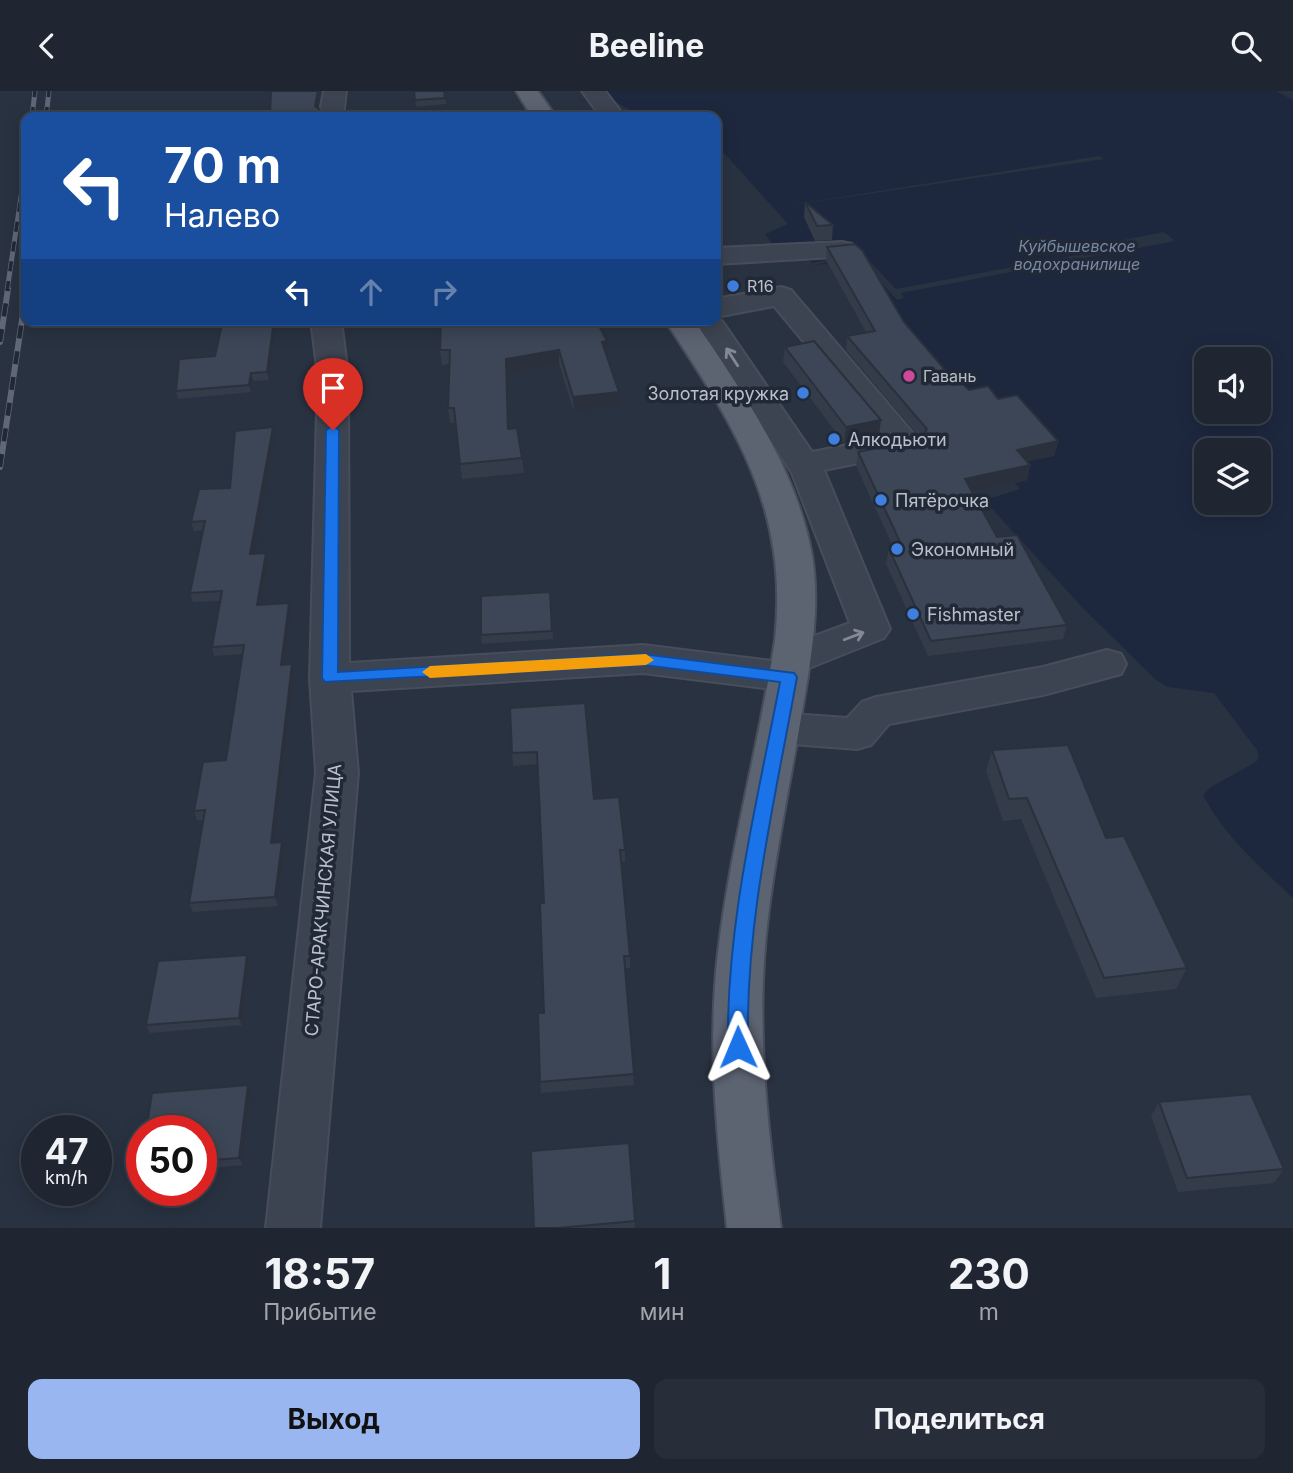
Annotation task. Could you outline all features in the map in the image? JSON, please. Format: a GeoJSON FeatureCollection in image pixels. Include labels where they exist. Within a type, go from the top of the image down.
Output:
{"type":"FeatureCollection","features":[{"type":"Feature","properties":{"kind":"main road"},"geometry":{"type":"LineString","coordinates":[[527,91],[541,112]]}},
{"type":"Feature","properties":{"kind":"main road"},"geometry":{"type":"LineString","coordinates":[[696,326],[763,456],[794,556],[796,603],[790,669],[745,917],[737,996],[738,1072],[754,1228]]}},
{"type":"Feature","properties":{"kind":"street"},"geometry":{"type":"LineString","coordinates":[[332,112],[335,91]]}},
{"type":"Feature","properties":{"kind":"street"},"geometry":{"type":"LineString","coordinates":[[593,91],[609,112]]}},
{"type":"Feature","properties":{"kind":"street"},"geometry":{"type":"LineString","coordinates":[[721,255],[842,250]]}},
{"type":"Feature","properties":{"kind":"street"},"geometry":{"type":"LineString","coordinates":[[721,310],[781,296],[906,444],[803,464]]}},
{"type":"Feature","properties":{"kind":"street","name":"СТАРО-АРАКЧИНСКАЯ УЛИЦА"},"geometry":{"type":"LineString","coordinates":[[293,1228],[337,773],[330,678],[333,375],[327,326]]}},
{"type":"Feature","properties":{"kind":"street"},"geometry":{"type":"LineString","coordinates":[[330,678],[643,659],[790,669],[871,629],[809,474],[710,326]]}},
{"type":"Feature","properties":{"kind":"street"},"geometry":{"type":"LineString","coordinates":[[779,728],[857,734],[876,712],[1043,681],[1107,664]]}},
{"type":"Feature","properties":{"kind":"water","name":"Куйбышевское водохранилище"},"geometry":{"type":"Polygon","coordinates":[[[595,91],[1276,91],[1293,100],[1293,898],[1232,838],[1203,795],[1211,787],[1259,758],[1257,750],[1214,693],[1168,687],[1156,680],[1081,606],[986,502],[1020,489],[1007,474],[1031,466],[955,399],[854,261],[813,265],[809,258],[776,249],[765,234],[788,224],[721,150],[721,112],[635,112],[595,91]]]}},
{"type":"Feature","properties":{"kind":"pier"},"geometry":{"type":"Polygon","coordinates":[[[1099,156],[1104,159],[772,208],[1099,156]]]}},
{"type":"Feature","properties":{"kind":"pier"},"geometry":{"type":"Polygon","coordinates":[[[1164,232],[1175,241],[901,293],[904,298],[897,300],[858,257],[813,265],[812,263],[862,253],[896,289],[1125,246],[1128,244],[1123,240],[1164,232]]]}},
{"type":"Feature","properties":{"kind":"building"},"geometry":{"type":"Polygon","coordinates":[[[271,91],[318,91],[315,106],[318,112],[270,112],[271,91]]]}},
{"type":"Feature","properties":{"kind":"building"},"geometry":{"type":"Polygon","coordinates":[[[414,91],[444,91],[445,98],[415,100],[414,91]]]}},
{"type":"Feature","properties":{"kind":"building"},"geometry":{"type":"Polygon","coordinates":[[[805,202],[833,225],[817,226],[805,202]]]}},
{"type":"Feature","properties":{"kind":"building"},"geometry":{"type":"Polygon","coordinates":[[[855,244],[862,250],[904,322],[957,384],[962,383],[969,390],[988,386],[998,399],[1017,395],[1058,441],[1017,450],[1030,465],[965,479],[997,537],[1017,535],[1067,625],[931,641],[889,549],[903,548],[858,452],[921,439],[927,429],[847,336],[875,331],[827,247],[855,244]]]}},
{"type":"Feature","properties":{"kind":"building"},"geometry":{"type":"Polygon","coordinates":[[[222,326],[273,326],[267,372],[251,373],[249,385],[176,391],[179,359],[215,356],[222,326]]]}},
{"type":"Feature","properties":{"kind":"building"},"geometry":{"type":"Polygon","coordinates":[[[441,326],[599,326],[607,341],[602,342],[619,392],[573,397],[559,350],[506,359],[508,429],[517,428],[522,458],[460,464],[454,408],[448,408],[450,350],[440,350],[441,326]]]}},
{"type":"Feature","properties":{"kind":"building"},"geometry":{"type":"Polygon","coordinates":[[[814,341],[881,420],[846,427],[785,347],[814,341]]]}},
{"type":"Feature","properties":{"kind":"building"},"geometry":{"type":"Polygon","coordinates":[[[273,427],[250,554],[266,553],[257,605],[289,603],[281,665],[292,664],[271,843],[282,842],[275,897],[189,903],[205,810],[194,811],[203,762],[226,760],[244,645],[212,647],[222,591],[190,593],[205,521],[191,522],[199,489],[230,488],[235,431],[273,427]]]}},
{"type":"Feature","properties":{"kind":"building"},"geometry":{"type":"Polygon","coordinates":[[[550,592],[552,631],[481,635],[481,596],[550,592]]]}},
{"type":"Feature","properties":{"kind":"building"},"geometry":{"type":"Polygon","coordinates":[[[585,703],[594,799],[619,797],[625,850],[620,850],[630,956],[624,956],[634,1074],[540,1082],[538,1013],[544,1013],[540,903],[544,903],[537,752],[512,753],[510,708],[585,703]]]}},
{"type":"Feature","properties":{"kind":"building"},"geometry":{"type":"Polygon","coordinates":[[[1068,745],[1106,838],[1124,836],[1187,968],[1104,978],[1027,798],[1009,799],[992,750],[1068,745]]]}},
{"type":"Feature","properties":{"kind":"building"},"geometry":{"type":"Polygon","coordinates":[[[247,955],[239,1018],[146,1025],[158,961],[247,955]]]}},
{"type":"Feature","properties":{"kind":"building"},"geometry":{"type":"Polygon","coordinates":[[[248,1085],[239,1158],[217,1160],[217,1115],[149,1115],[152,1093],[248,1085]]]}},
{"type":"Feature","properties":{"kind":"building"},"geometry":{"type":"Polygon","coordinates":[[[1251,1094],[1284,1169],[1187,1178],[1159,1102],[1251,1094]]]}},
{"type":"Feature","properties":{"kind":"building"},"geometry":{"type":"Polygon","coordinates":[[[629,1143],[635,1221],[534,1228],[531,1151],[629,1143]]]}},
{"type":"Feature","properties":{"kind":"railway"},"geometry":{"type":"LineString","coordinates":[[33,112],[35,91]]}},
{"type":"Feature","properties":{"kind":"railway"},"geometry":{"type":"LineString","coordinates":[[47,112],[49,91]]}},
{"type":"Feature","properties":{"kind":"railway"},"geometry":{"type":"LineString","coordinates":[[7,291],[21,197]]}},
{"type":"Feature","properties":{"kind":"railway"},"geometry":{"type":"LineString","coordinates":[[0,342],[8,289]]}},
{"type":"Feature","properties":{"kind":"railway"},"geometry":{"type":"LineString","coordinates":[[0,467],[21,326]]}},
{"type":"Feature","properties":{"kind":"slow traffic"},"geometry":{"type":"LineString","coordinates":[[430,672],[646,660]]}},
{"type":"Feature","properties":{"kind":"place","name":"R16"},"geometry":{"type":"Point","coordinates":[733,286]}},
{"type":"Feature","properties":{"kind":"place","name":"Гавань"},"geometry":{"type":"Point","coordinates":[909,376]}},
{"type":"Feature","properties":{"kind":"place","name":"Золотая кружка"},"geometry":{"type":"Point","coordinates":[803,393]}},
{"type":"Feature","properties":{"kind":"place","name":"Алкодьюти"},"geometry":{"type":"Point","coordinates":[834,439]}},
{"type":"Feature","properties":{"kind":"place","name":"Пятёрочка"},"geometry":{"type":"Point","coordinates":[881,500]}},
{"type":"Feature","properties":{"kind":"place","name":"Экономный"},"geometry":{"type":"Point","coordinates":[897,549]}},
{"type":"Feature","properties":{"kind":"place","name":"Fishmaster"},"geometry":{"type":"Point","coordinates":[913,614]}},
{"type":"Feature","properties":{"kind":"route"},"geometry":{"type":"LineString","coordinates":[[333,430],[330,678],[643,659],[789,677],[745,917],[737,996],[738,1047]]}}]}
